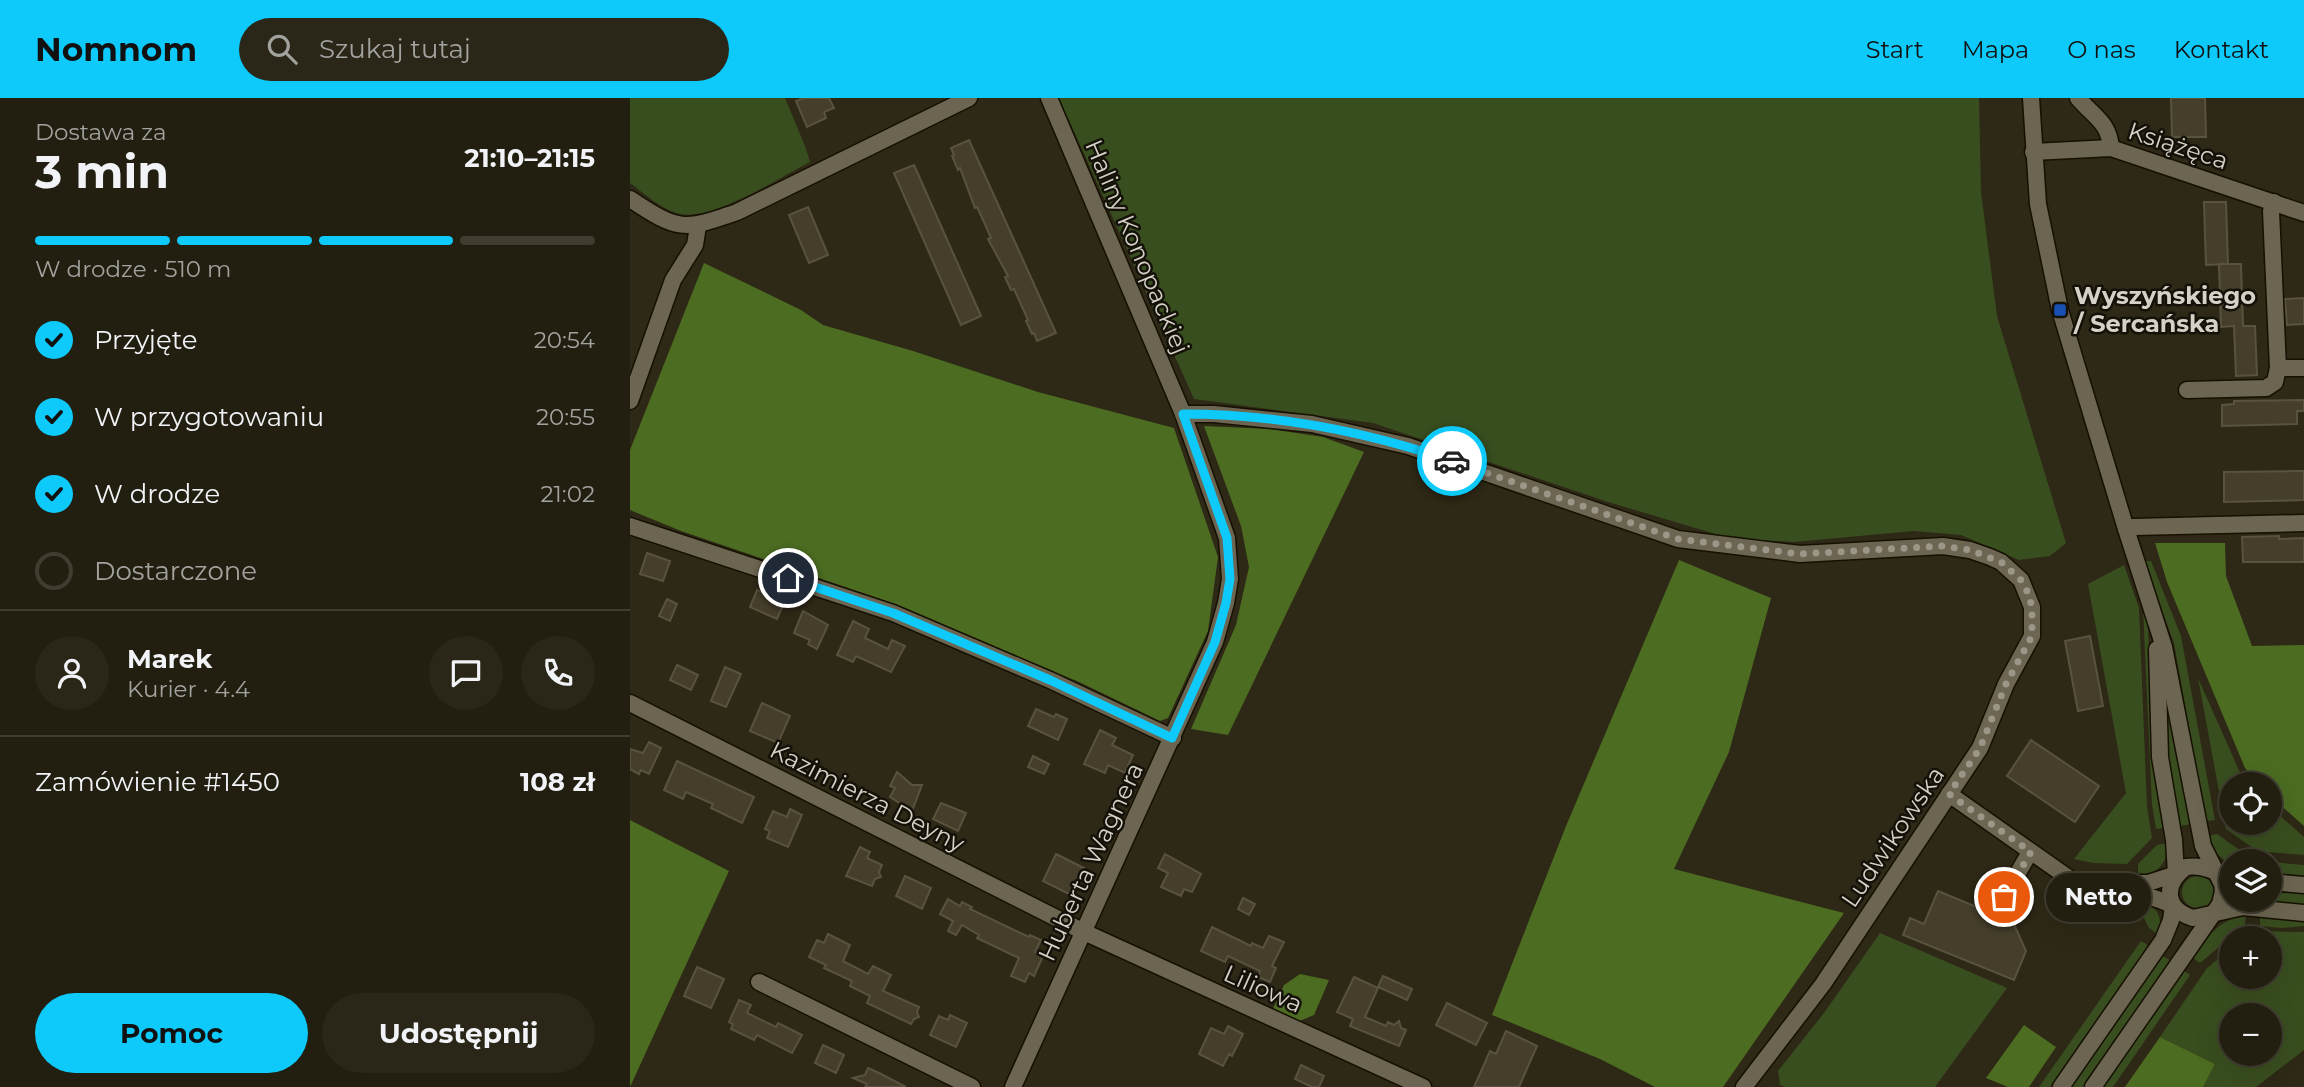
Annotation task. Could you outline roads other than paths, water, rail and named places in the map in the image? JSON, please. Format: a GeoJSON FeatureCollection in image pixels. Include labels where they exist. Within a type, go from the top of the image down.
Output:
{"type":"FeatureCollection","features":[{"type":"Feature","properties":{"kind":"street"},"geometry":{"type":"LineString","coordinates":[[630,199],[670,222],[698,226],[737,212],[970,98]]}},
{"type":"Feature","properties":{"kind":"street","name":"Haliny Konopackiej"},"geometry":{"type":"LineString","coordinates":[[1049,98],[1183,414]]}},
{"type":"Feature","properties":{"kind":"street"},"geometry":{"type":"LineString","coordinates":[[2031,98],[2038,204],[2060,310],[2164,647],[2203,846],[2219,868]]}},
{"type":"Feature","properties":{"kind":"street"},"geometry":{"type":"LineString","coordinates":[[2078,98],[2105,125],[2110,135],[2110,148]]}},
{"type":"Feature","properties":{"kind":"street","name":"Książęca"},"geometry":{"type":"LineString","coordinates":[[2034,152],[2110,148],[2304,213]]}},
{"type":"Feature","properties":{"kind":"street"},"geometry":{"type":"LineString","coordinates":[[2187,390],[2266,387],[2275,382],[2278,368],[2271,211],[2274,202]]}},
{"type":"Feature","properties":{"kind":"street"},"geometry":{"type":"LineString","coordinates":[[630,401],[673,280],[695,245],[698,226]]}},
{"type":"Feature","properties":{"kind":"street"},"geometry":{"type":"LineString","coordinates":[[2278,368],[2304,368]]}},
{"type":"Feature","properties":{"kind":"street","name":"Ludwikowska"},"geometry":{"type":"LineString","coordinates":[[1183,414],[1214,414],[1312,424],[1408,446],[1678,539],[1800,554],[1942,546],[1970,550],[2001,562],[2021,580],[2032,607],[2032,636],[2006,684],[1980,748],[1823,984],[1746,1083]]}},
{"type":"Feature","properties":{"kind":"street","name":"Huberta Wagnera"},"geometry":{"type":"LineString","coordinates":[[1013,1087],[1215,642],[1226,603],[1230,579],[1227,538],[1183,414]]}},
{"type":"Feature","properties":{"kind":"street"},"geometry":{"type":"LineString","coordinates":[[2126,529],[2304,523]]}},
{"type":"Feature","properties":{"kind":"street"},"geometry":{"type":"LineString","coordinates":[[630,526],[893,613],[1050,680],[1172,738]]}},
{"type":"Feature","properties":{"kind":"street"},"geometry":{"type":"LineString","coordinates":[[2061,1087],[2163,940],[2171,920],[2173,906],[2170,887],[2176,874],[2174,840],[2160,757],[2157,639],[2152,608]]}},
{"type":"Feature","properties":{"kind":"street","name":"Kazimierza Deyny"},"geometry":{"type":"LineString","coordinates":[[630,703],[1084,932]]}},
{"type":"Feature","properties":{"kind":"street"},"geometry":{"type":"LineString","coordinates":[[1949,794],[2080,886],[2098,892],[2157,897],[2185,916],[2193,918],[2243,907],[2304,913]]}},
{"type":"Feature","properties":{"kind":"street"},"geometry":{"type":"LineString","coordinates":[[2004,897],[2031,852]]}},
{"type":"Feature","properties":{"kind":"street"},"geometry":{"type":"LineString","coordinates":[[2065,876],[2094,882],[2148,883],[2196,865],[2219,873]]}},
{"type":"Feature","properties":{"kind":"street"},"geometry":{"type":"LineString","coordinates":[[2282,883],[2304,885]]}},
{"type":"Feature","properties":{"kind":"street"},"geometry":{"type":"LineString","coordinates":[[2093,1087],[2219,903]]}},
{"type":"Feature","properties":{"kind":"street","name":"Liliowa"},"geometry":{"type":"LineString","coordinates":[[1084,932],[1423,1087]]}},
{"type":"Feature","properties":{"kind":"street"},"geometry":{"type":"LineString","coordinates":[[759,982],[972,1087]]}},
{"type":"Feature","properties":{"kind":"street"},"geometry":{"type":"LineString","coordinates":[[1746,1083],[1765,1087]]}},
{"type":"Feature","properties":{"kind":"place","name":"Wyszyńskiego / Sercańska"},"geometry":{"type":"Point","coordinates":[2060,310]}},
{"type":"Feature","properties":{"kind":"place","name":"Netto"},"geometry":{"type":"Point","coordinates":[2004,897]}}]}
